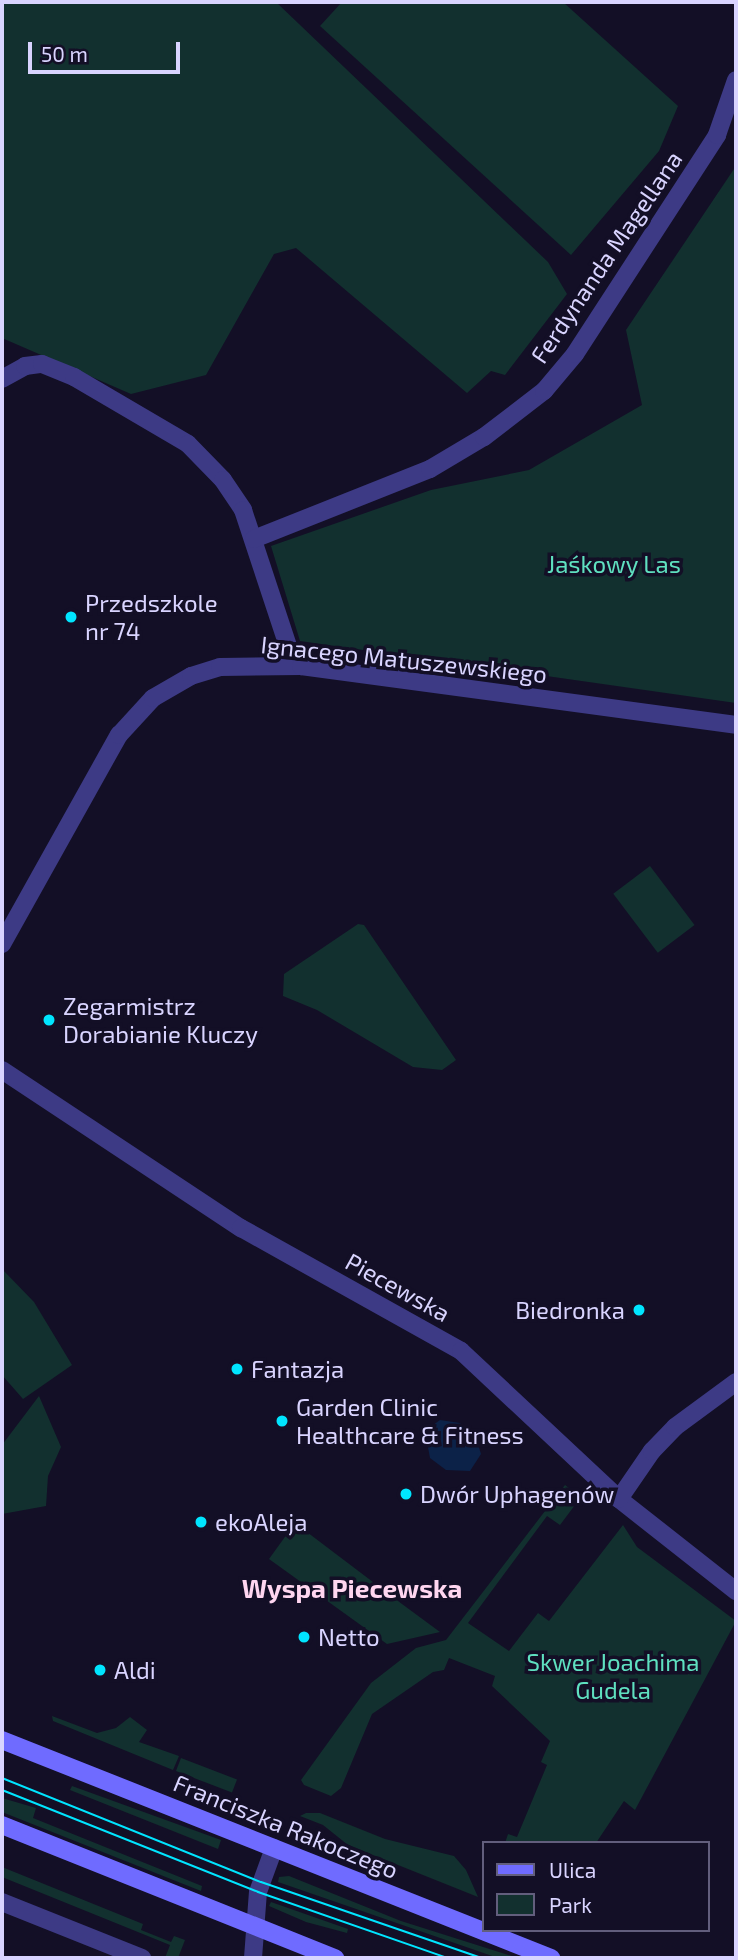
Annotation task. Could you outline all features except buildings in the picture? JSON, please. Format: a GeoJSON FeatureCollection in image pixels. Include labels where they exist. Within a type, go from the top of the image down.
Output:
{"type":"FeatureCollection","features":[{"type":"Feature","properties":{"kind":"main road","name":"Franciszka Rakoczego"},"geometry":{"type":"LineString","coordinates":[[2,1740],[482,1930]]}},
{"type":"Feature","properties":{"kind":"main road"},"geometry":{"type":"LineString","coordinates":[[2,1825],[335,1958]]}},
{"type":"Feature","properties":{"kind":"main road","name":"Franciszka Rakoczego"},"geometry":{"type":"LineString","coordinates":[[486,1932],[551,1958]]}},
{"type":"Feature","properties":{"kind":"street","name":"Ferdynanda Magellana"},"geometry":{"type":"LineString","coordinates":[[254,540],[430,469],[484,437],[544,391],[580,347],[717,135],[736,80]]}},
{"type":"Feature","properties":{"kind":"street"},"geometry":{"type":"LineString","coordinates":[[2,379],[24,366],[43,364],[75,377],[188,444],[223,480],[254,540],[289,649],[301,666]]}},
{"type":"Feature","properties":{"kind":"street","name":"Ignacego Matuszewskiego"},"geometry":{"type":"LineString","coordinates":[[3,941],[119,735],[153,698],[191,676],[220,667],[301,666],[736,724]]}},
{"type":"Feature","properties":{"kind":"street","name":"Piecewska"},"geometry":{"type":"LineString","coordinates":[[2,1070],[230,1222],[461,1351],[619,1499],[736,1591]]}},
{"type":"Feature","properties":{"kind":"street"},"geometry":{"type":"LineString","coordinates":[[619,1499],[652,1451],[675,1427],[736,1382]]}},
{"type":"Feature","properties":{"kind":"street"},"geometry":{"type":"LineString","coordinates":[[253,1958],[258,1892],[274,1847]]}},
{"type":"Feature","properties":{"kind":"street"},"geometry":{"type":"LineString","coordinates":[[2,1902],[142,1958]]}},
{"type":"Feature","properties":{"kind":"green space"},"geometry":{"type":"Polygon","coordinates":[[[2,2],[276,2],[548,262],[567,294],[505,375],[491,371],[467,393],[296,248],[274,254],[206,375],[131,394],[2,338],[2,2]]]}},
{"type":"Feature","properties":{"kind":"green space"},"geometry":{"type":"Polygon","coordinates":[[[342,2],[563,2],[678,106],[659,151],[571,255],[320,26],[342,2]]]}},
{"type":"Feature","properties":{"kind":"green space","name":"Jaśkowy Las"},"geometry":{"type":"Polygon","coordinates":[[[736,166],[736,703],[300,641],[271,546],[431,490],[529,470],[642,405],[626,330],[736,166]]]}},
{"type":"Feature","properties":{"kind":"green space"},"geometry":{"type":"Polygon","coordinates":[[[650,866],[695,925],[658,953],[613,894],[650,866]]]}},
{"type":"Feature","properties":{"kind":"green space"},"geometry":{"type":"Polygon","coordinates":[[[358,924],[364,925],[456,1060],[442,1070],[413,1067],[317,1010],[283,996],[284,974],[358,924]]]}},
{"type":"Feature","properties":{"kind":"green space"},"geometry":{"type":"Polygon","coordinates":[[[2,1269],[34,1302],[72,1365],[23,1399],[2,1375],[2,1269]]]}},
{"type":"Feature","properties":{"kind":"green space"},"geometry":{"type":"Polygon","coordinates":[[[39,1396],[61,1447],[48,1476],[46,1506],[2,1514],[2,1445],[39,1396]]]}},
{"type":"Feature","properties":{"kind":"green space","name":"Skwer Joachima Gudela"},"geometry":{"type":"Polygon","coordinates":[[[565,1485],[581,1497],[560,1525],[547,1516],[468,1623],[509,1651],[538,1613],[549,1621],[623,1525],[637,1547],[736,1621],[635,1810],[624,1801],[597,1841],[506,1841],[508,1834],[517,1837],[547,1765],[541,1762],[550,1741],[492,1686],[495,1676],[449,1658],[444,1670],[433,1672],[372,1714],[341,1788],[331,1796],[304,1785],[301,1780],[371,1683],[416,1648],[446,1640],[565,1485]]]}},
{"type":"Feature","properties":{"kind":"green space"},"geometry":{"type":"Polygon","coordinates":[[[295,1523],[440,1632],[387,1644],[269,1559],[295,1523]]]}},
{"type":"Feature","properties":{"kind":"green space"},"geometry":{"type":"Polygon","coordinates":[[[52,1716],[97,1733],[116,1728],[130,1717],[147,1730],[139,1742],[179,1756],[173,1770],[53,1721],[52,1716]]]}},
{"type":"Feature","properties":{"kind":"green space"},"geometry":{"type":"Polygon","coordinates":[[[181,1758],[237,1780],[232,1793],[176,1771],[181,1758]]]}},
{"type":"Feature","properties":{"kind":"green space"},"geometry":{"type":"Polygon","coordinates":[[[72,1786],[221,1840],[218,1849],[70,1790],[72,1786]]]}},
{"type":"Feature","properties":{"kind":"green space"},"geometry":{"type":"Polygon","coordinates":[[[2,1798],[36,1808],[33,1818],[202,1886],[201,1891],[2,1812],[2,1798]]]}},
{"type":"Feature","properties":{"kind":"green space"},"geometry":{"type":"Polygon","coordinates":[[[320,1813],[385,1839],[454,1856],[466,1870],[478,1897],[348,1845],[323,1825],[300,1816],[320,1813]]]}},
{"type":"Feature","properties":{"kind":"green space"},"geometry":{"type":"Polygon","coordinates":[[[2,1867],[143,1924],[141,1930],[171,1942],[174,1936],[185,1940],[178,1958],[165,1958],[170,1945],[2,1877],[2,1867]]]}},
{"type":"Feature","properties":{"kind":"green space"},"geometry":{"type":"Polygon","coordinates":[[[289,1876],[401,1921],[518,1958],[498,1958],[278,1882],[279,1877],[289,1876]]]}},
{"type":"Feature","properties":{"kind":"green space"},"geometry":{"type":"Polygon","coordinates":[[[271,1902],[348,1929],[347,1933],[306,1922],[269,1906],[271,1902]]]}},
{"type":"Feature","properties":{"kind":"water"},"geometry":{"type":"Polygon","coordinates":[[[440,1420],[460,1423],[475,1435],[481,1454],[470,1471],[446,1470],[430,1458],[425,1431],[440,1420]]]}},
{"type":"Feature","properties":{"kind":"tram line"},"geometry":{"type":"LineString","coordinates":[[2,1778],[261,1882],[482,1958]]}},
{"type":"Feature","properties":{"kind":"tram line"},"geometry":{"type":"LineString","coordinates":[[2,1790],[258,1892],[448,1958]]}},
{"type":"Feature","properties":{"kind":"place","name":"Przedszkole nr 74"},"geometry":{"type":"Point","coordinates":[71,617]}},
{"type":"Feature","properties":{"kind":"place","name":"Zegarmistrz Dorabianie Kluczy"},"geometry":{"type":"Point","coordinates":[49,1020]}},
{"type":"Feature","properties":{"kind":"place","name":"Biedronka"},"geometry":{"type":"Point","coordinates":[639,1310]}},
{"type":"Feature","properties":{"kind":"place","name":"Fantazja"},"geometry":{"type":"Point","coordinates":[237,1369]}},
{"type":"Feature","properties":{"kind":"place","name":"Garden Clinic Healthcare & Fitness"},"geometry":{"type":"Point","coordinates":[282,1421]}},
{"type":"Feature","properties":{"kind":"place","name":"Dwór Uphagenów"},"geometry":{"type":"Point","coordinates":[406,1494]}},
{"type":"Feature","properties":{"kind":"place","name":"ekoAleja"},"geometry":{"type":"Point","coordinates":[201,1522]}},
{"type":"Feature","properties":{"kind":"place","name":"Netto"},"geometry":{"type":"Point","coordinates":[304,1637]}},
{"type":"Feature","properties":{"kind":"place","name":"Aldi"},"geometry":{"type":"Point","coordinates":[100,1670]}},
{"type":"Feature","properties":{"kind":"district","name":"Wyspa Piecewska"},"geometry":{"type":"Point","coordinates":[352,1588]}}]}
